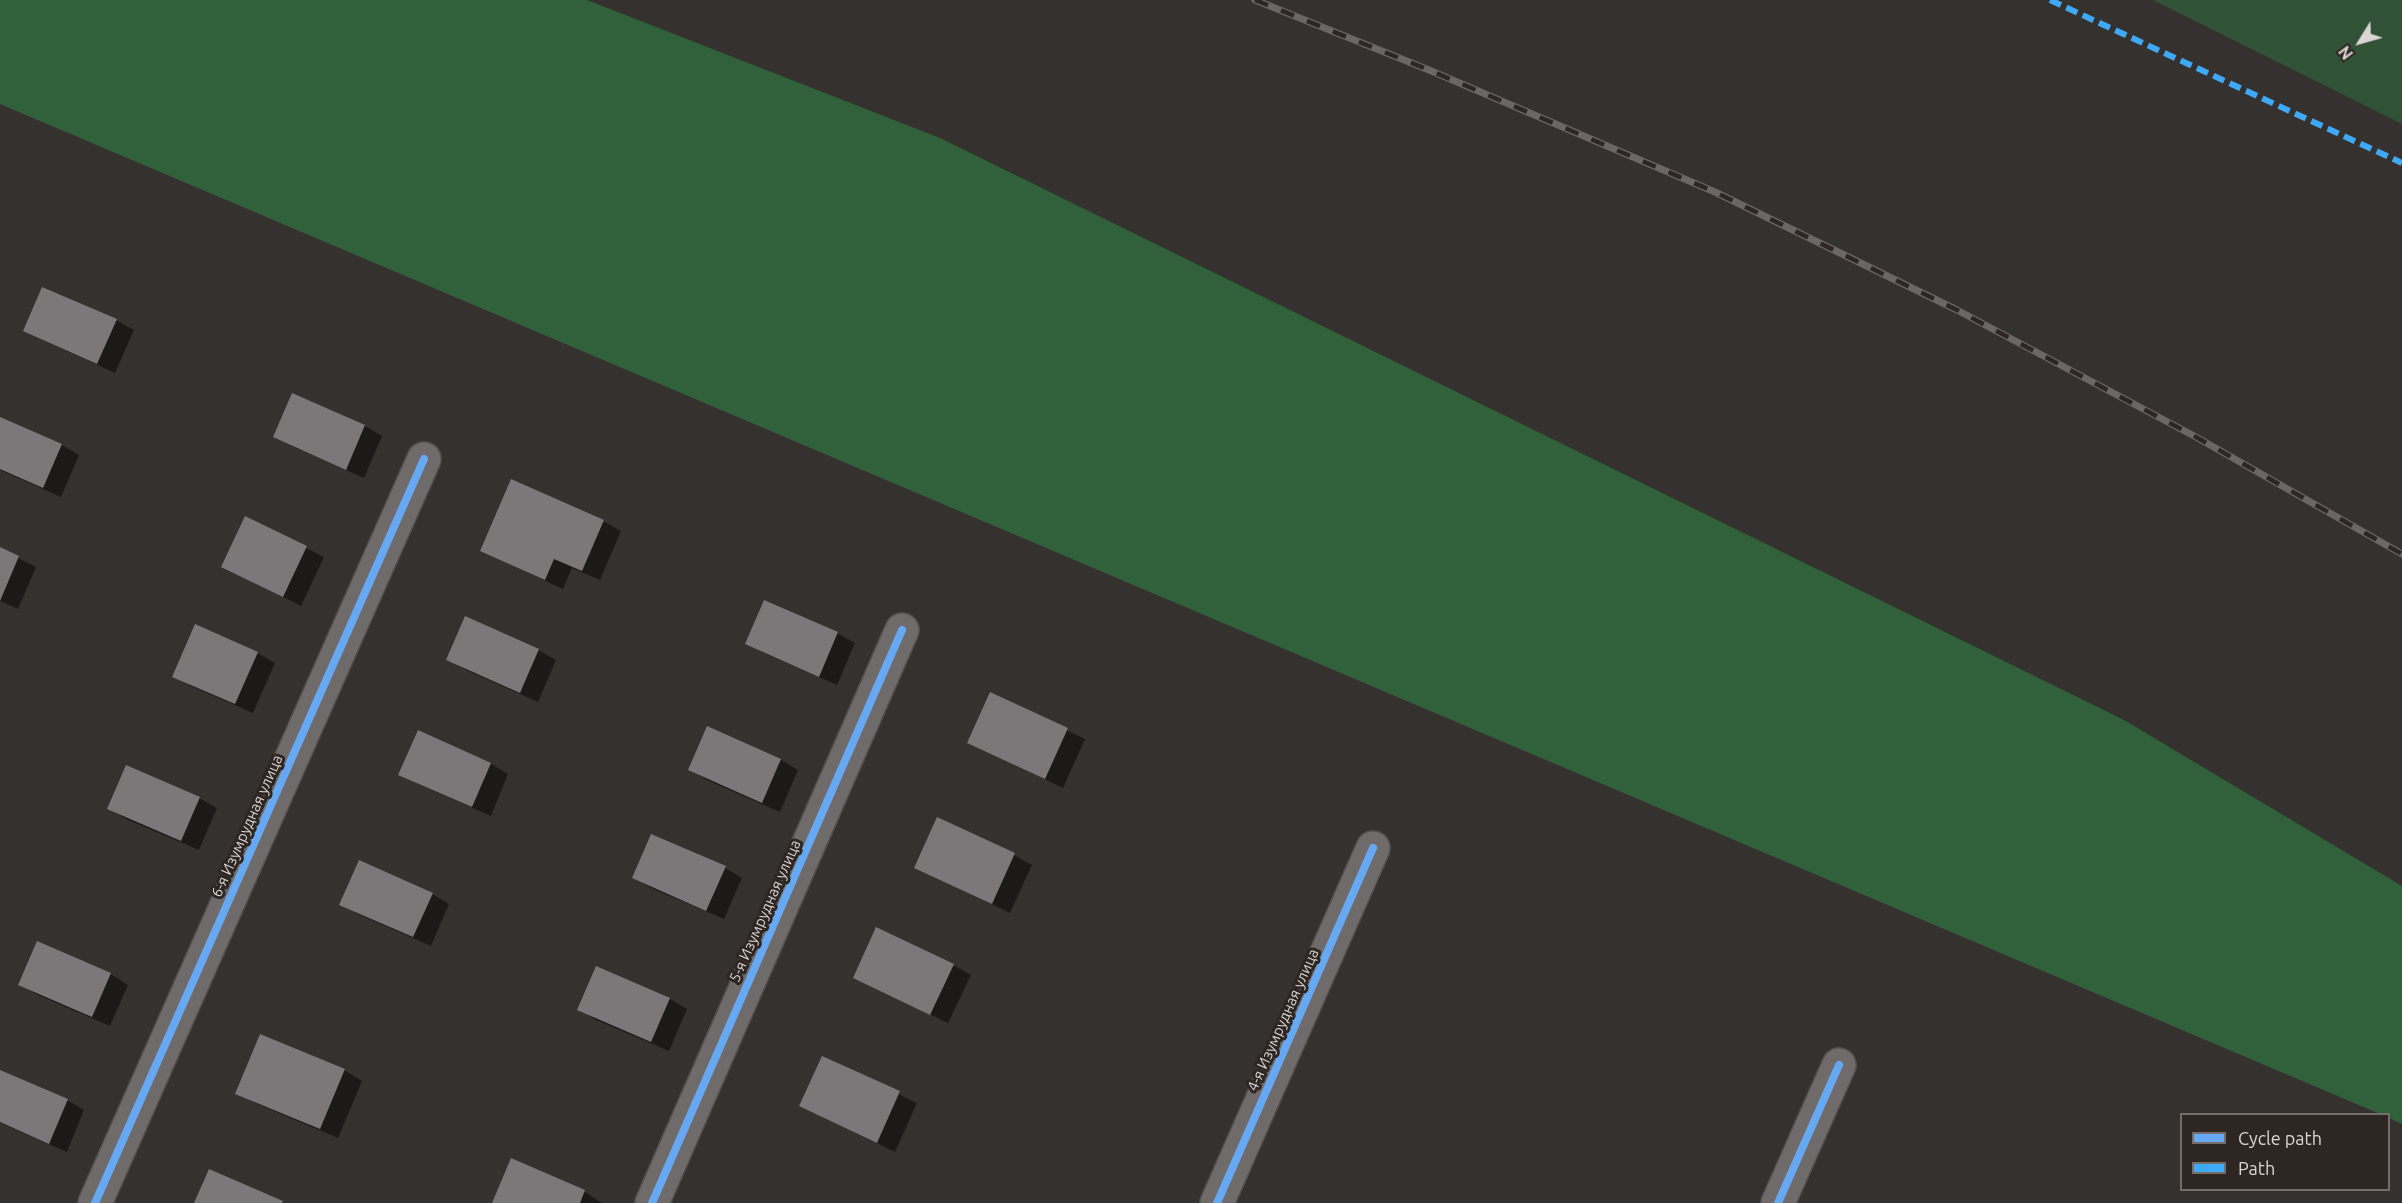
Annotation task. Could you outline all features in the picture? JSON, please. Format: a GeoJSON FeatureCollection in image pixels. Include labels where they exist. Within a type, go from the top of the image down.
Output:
{"type":"FeatureCollection","features":[{"type":"Feature","properties":{"kind":"street","name":"6-я Изумрудная улица"},"geometry":{"type":"LineString","coordinates":[[94,1203],[424,459]]}},
{"type":"Feature","properties":{"kind":"street","name":"5-я Изумрудная улица"},"geometry":{"type":"LineString","coordinates":[[652,1203],[902,630]]}},
{"type":"Feature","properties":{"kind":"street","name":"4-я Изумрудная улица"},"geometry":{"type":"LineString","coordinates":[[1217,1203],[1373,848]]}},
{"type":"Feature","properties":{"kind":"street"},"geometry":{"type":"LineString","coordinates":[[1778,1203],[1839,1065]]}},
{"type":"Feature","properties":{"kind":"green space"},"geometry":{"type":"Polygon","coordinates":[[[0,0],[587,0],[940,138],[2124,720],[2402,886],[2402,1124],[2390,1118],[2390,1113],[2378,1113],[0,104],[0,0]]]}},
{"type":"Feature","properties":{"kind":"green space"},"geometry":{"type":"Polygon","coordinates":[[[2153,0],[2402,0],[2402,124],[2153,0]]]}},
{"type":"Feature","properties":{"kind":"building"},"geometry":{"type":"Polygon","coordinates":[[[42,287],[117,319],[97,364],[23,331],[42,287]]]}},
{"type":"Feature","properties":{"kind":"building"},"geometry":{"type":"Polygon","coordinates":[[[292,393],[365,425],[346,470],[273,437],[292,393]]]}},
{"type":"Feature","properties":{"kind":"building"},"geometry":{"type":"Polygon","coordinates":[[[0,417],[62,444],[43,488],[0,469],[0,417]]]}},
{"type":"Feature","properties":{"kind":"building"},"geometry":{"type":"Polygon","coordinates":[[[511,479],[604,520],[582,571],[554,559],[545,580],[480,551],[511,479]]]}},
{"type":"Feature","properties":{"kind":"building"},"geometry":{"type":"Polygon","coordinates":[[[245,516],[307,546],[283,597],[221,567],[245,516]]]}},
{"type":"Feature","properties":{"kind":"building"},"geometry":{"type":"Polygon","coordinates":[[[0,547],[19,556],[0,601],[0,547]]]}},
{"type":"Feature","properties":{"kind":"building"},"geometry":{"type":"Polygon","coordinates":[[[764,600],[838,632],[819,677],[745,644],[764,600]]]}},
{"type":"Feature","properties":{"kind":"building"},"geometry":{"type":"Polygon","coordinates":[[[465,616],[539,649],[520,693],[446,660],[465,616]]]}},
{"type":"Feature","properties":{"kind":"building"},"geometry":{"type":"Polygon","coordinates":[[[195,624],[258,652],[235,704],[172,677],[195,624]]]}},
{"type":"Feature","properties":{"kind":"building"},"geometry":{"type":"Polygon","coordinates":[[[990,692],[1068,728],[1045,779],[967,743],[990,692]]]}},
{"type":"Feature","properties":{"kind":"building"},"geometry":{"type":"Polygon","coordinates":[[[707,726],[781,759],[762,803],[688,770],[707,726]]]}},
{"type":"Feature","properties":{"kind":"building"},"geometry":{"type":"Polygon","coordinates":[[[418,730],[491,763],[472,807],[398,775],[418,730]]]}},
{"type":"Feature","properties":{"kind":"building"},"geometry":{"type":"Polygon","coordinates":[[[126,765],[200,797],[181,841],[107,809],[126,765]]]}},
{"type":"Feature","properties":{"kind":"building"},"geometry":{"type":"Polygon","coordinates":[[[937,817],[1015,853],[992,904],[914,868],[937,817]]]}},
{"type":"Feature","properties":{"kind":"building"},"geometry":{"type":"Polygon","coordinates":[[[651,834],[726,866],[706,911],[632,878],[651,834]]]}},
{"type":"Feature","properties":{"kind":"building"},"geometry":{"type":"Polygon","coordinates":[[[359,860],[433,893],[413,937],[339,905],[359,860]]]}},
{"type":"Feature","properties":{"kind":"building"},"geometry":{"type":"Polygon","coordinates":[[[876,927],[954,964],[930,1015],[853,978],[876,927]]]}},
{"type":"Feature","properties":{"kind":"building"},"geometry":{"type":"Polygon","coordinates":[[[37,941],[111,973],[92,1017],[18,985],[37,941]]]}},
{"type":"Feature","properties":{"kind":"building"},"geometry":{"type":"Polygon","coordinates":[[[596,966],[670,998],[651,1042],[577,1010],[596,966]]]}},
{"type":"Feature","properties":{"kind":"building"},"geometry":{"type":"Polygon","coordinates":[[[260,1034],[345,1069],[320,1129],[235,1094],[260,1034]]]}},
{"type":"Feature","properties":{"kind":"building"},"geometry":{"type":"Polygon","coordinates":[[[822,1056],[900,1091],[877,1143],[799,1106],[822,1056]]]}},
{"type":"Feature","properties":{"kind":"building"},"geometry":{"type":"Polygon","coordinates":[[[0,1070],[68,1099],[49,1144],[0,1122],[0,1070]]]}},
{"type":"Feature","properties":{"kind":"building"},"geometry":{"type":"Polygon","coordinates":[[[511,1158],[585,1190],[580,1203],[492,1203],[511,1158]]]}},
{"type":"Feature","properties":{"kind":"building"},"geometry":{"type":"Polygon","coordinates":[[[209,1169],[283,1201],[282,1203],[194,1203],[209,1169]]]}},
{"type":"Feature","properties":{"kind":"railway"},"geometry":{"type":"LineString","coordinates":[[1255,0],[1429,70],[1715,192],[1957,310],[2196,437],[2402,554]]}},
{"type":"Feature","properties":{"kind":"marked path"},"geometry":{"type":"LineString","coordinates":[[2050,0],[2402,163]]}},
{"type":"Feature","properties":{"kind":"cycle path"},"geometry":{"type":"LineString","coordinates":[[95,1203],[424,459]]}},
{"type":"Feature","properties":{"kind":"cycle path"},"geometry":{"type":"LineString","coordinates":[[652,1203],[902,630]]}},
{"type":"Feature","properties":{"kind":"cycle path"},"geometry":{"type":"LineString","coordinates":[[1217,1203],[1373,848]]}},
{"type":"Feature","properties":{"kind":"cycle path"},"geometry":{"type":"LineString","coordinates":[[1778,1203],[1839,1065]]}}]}
